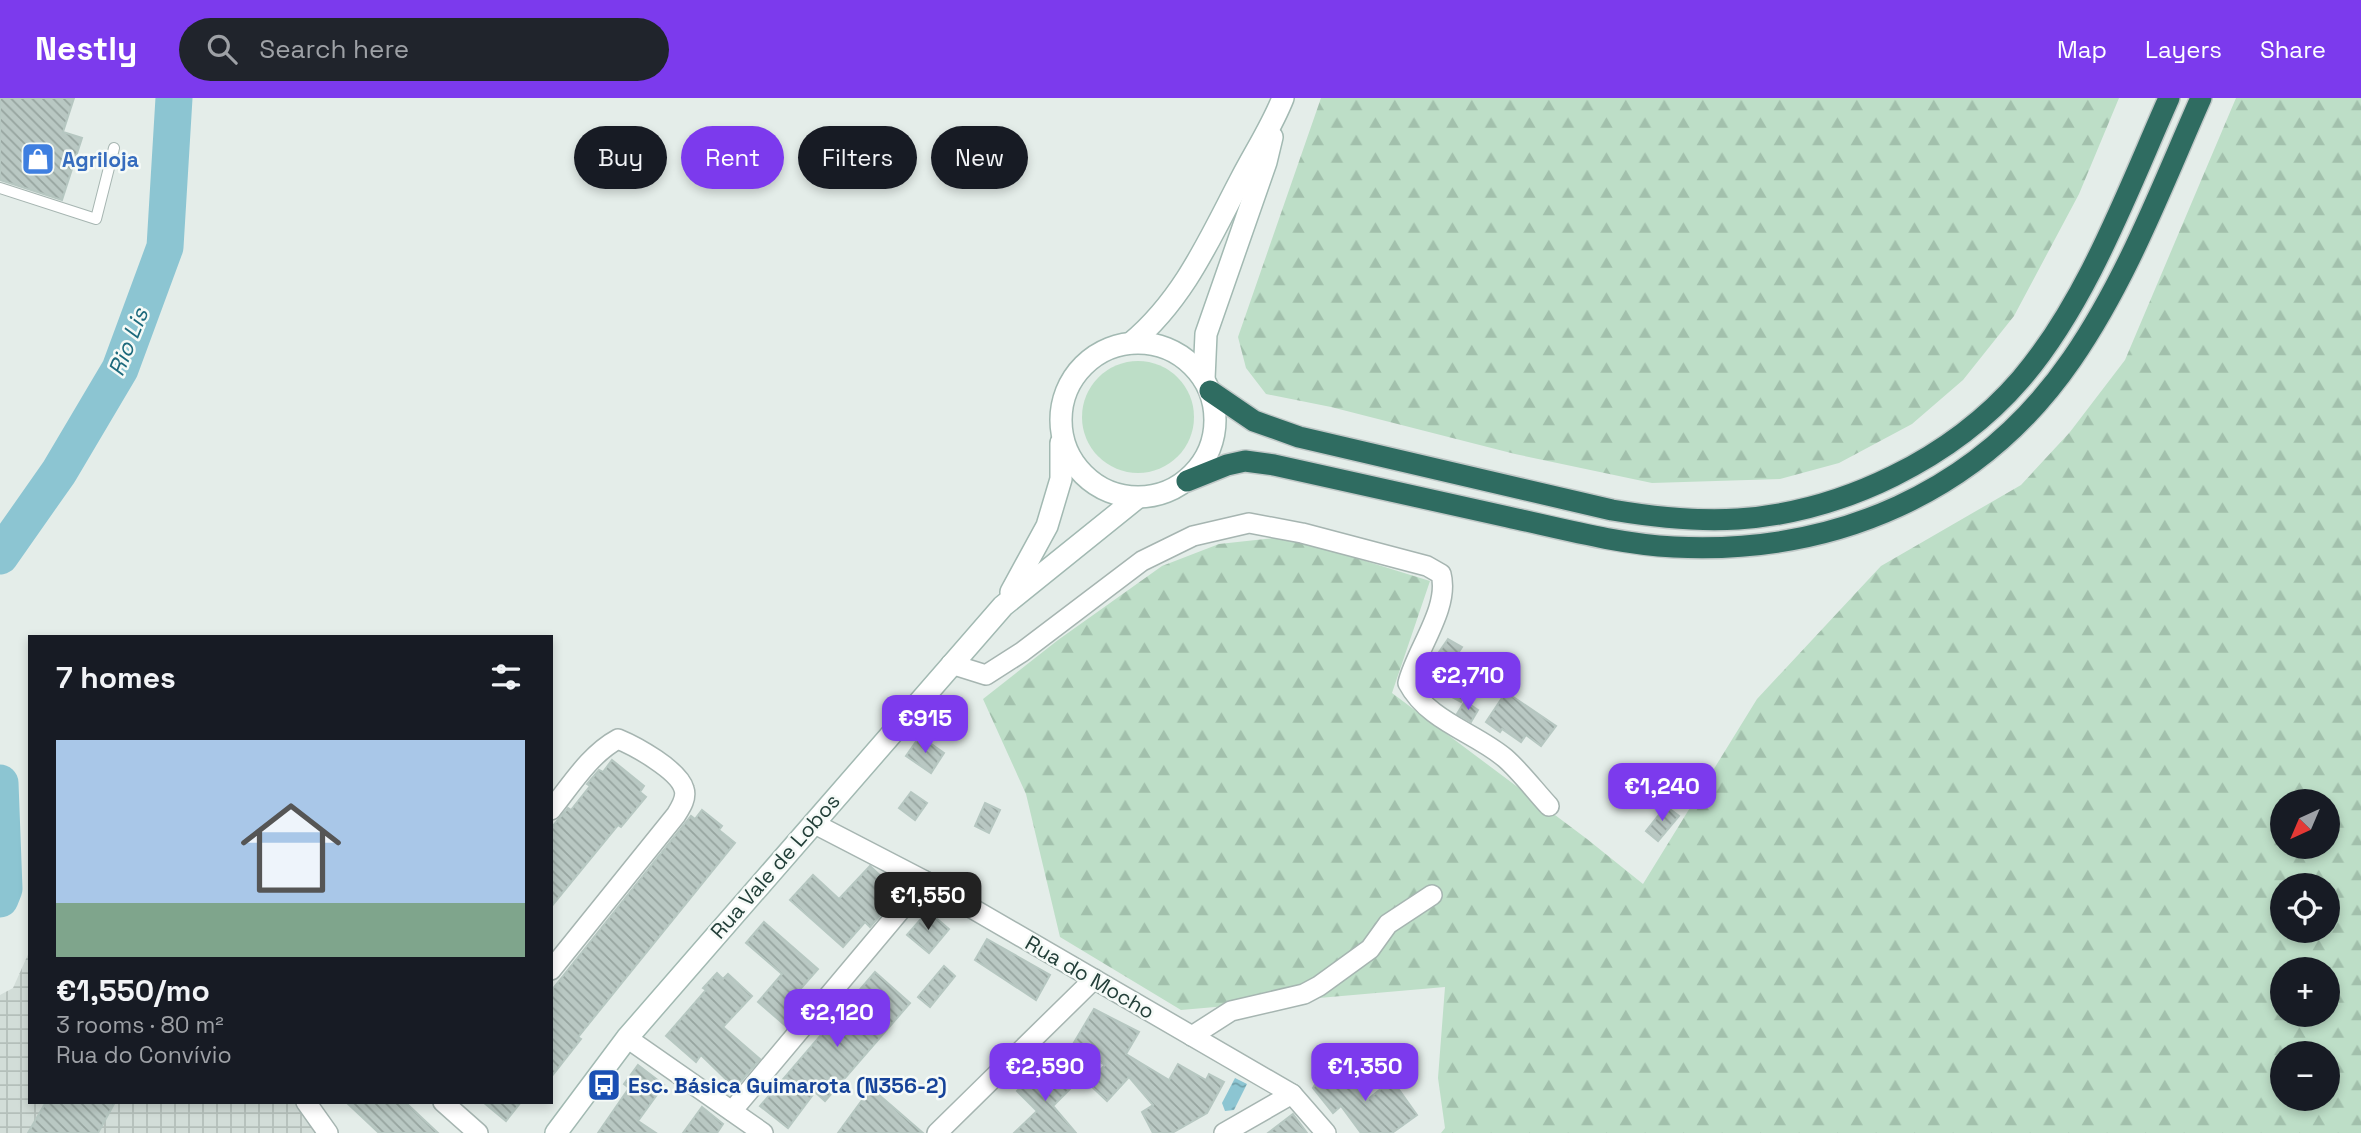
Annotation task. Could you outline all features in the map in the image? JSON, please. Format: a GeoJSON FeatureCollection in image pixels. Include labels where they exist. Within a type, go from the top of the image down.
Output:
{"type":"FeatureCollection","features":[{"type":"Feature","properties":{"kind":"highway"},"geometry":{"type":"LineString","coordinates":[[1207,385],[1254,421],[1299,437],[1612,510],[1707,520],[1741,519],[1813,505],[1885,481],[1917,465],[1986,414],[2021,379],[2049,341],[2083,284],[2116,218],[2169,98]]}},
{"type":"Feature","properties":{"kind":"highway"},"geometry":{"type":"LineString","coordinates":[[1187,481],[1245,461],[1275,465],[1584,534],[1672,547],[1776,544],[1873,518],[1934,488],[1992,448],[2036,405],[2058,378],[2087,337],[2122,273],[2201,98]]}},
{"type":"Feature","properties":{"kind":"main road"},"geometry":{"type":"LineString","coordinates":[[1062,434],[1068,454],[1080,472],[1096,486],[1116,495],[1137,498],[1164,494],[1187,481],[1201,467],[1211,449],[1216,420],[1207,385],[1206,334],[1266,162],[1282,102]]}},
{"type":"Feature","properties":{"kind":"main road"},"geometry":{"type":"LineString","coordinates":[[1131,343],[1154,322],[1190,276],[1282,102]]}},
{"type":"Feature","properties":{"kind":"main road"},"geometry":{"type":"LineString","coordinates":[[1003,606],[1047,526],[1061,479],[1061,407],[1070,382],[1087,361],[1110,348],[1131,343],[1152,344],[1173,351],[1191,363],[1207,385]]}},
{"type":"Feature","properties":{"kind":"main road"},"geometry":{"type":"LineString","coordinates":[[1003,606],[1137,498]]}},
{"type":"Feature","properties":{"kind":"main road","name":"Rua Vale de Lobos"},"geometry":{"type":"LineString","coordinates":[[556,1133],[627,1038],[1003,606]]}},
{"type":"Feature","properties":{"kind":"street"},"geometry":{"type":"LineString","coordinates":[[951,664],[986,675],[1022,652],[1142,561],[1193,536],[1249,523],[1302,533],[1427,566],[1441,574],[1445,588],[1429,631],[1412,664],[1408,683],[1419,701],[1505,758],[1549,806]]}},
{"type":"Feature","properties":{"kind":"street"},"geometry":{"type":"LineString","coordinates":[[553,808],[592,759],[605,746],[618,739],[635,746],[678,777],[684,789],[684,801],[676,815],[553,968]]}},
{"type":"Feature","properties":{"kind":"street","name":"Rua do Mocho"},"geometry":{"type":"LineString","coordinates":[[813,822],[925,881],[1292,1094],[1326,1133]]}},
{"type":"Feature","properties":{"kind":"street"},"geometry":{"type":"LineString","coordinates":[[732,1111],[925,881]]}},
{"type":"Feature","properties":{"kind":"street"},"geometry":{"type":"LineString","coordinates":[[1192,1036],[1231,1011],[1304,994],[1319,986],[1370,949],[1388,924],[1432,895]]}},
{"type":"Feature","properties":{"kind":"street"},"geometry":{"type":"LineString","coordinates":[[937,1133],[1094,979]]}},
{"type":"Feature","properties":{"kind":"street"},"geometry":{"type":"LineString","coordinates":[[627,1038],[763,1133]]}},
{"type":"Feature","properties":{"kind":"street"},"geometry":{"type":"LineString","coordinates":[[1224,1133],[1292,1094]]}},
{"type":"Feature","properties":{"kind":"street"},"geometry":{"type":"LineString","coordinates":[[307,1104],[328,1133]]}},
{"type":"Feature","properties":{"kind":"street"},"geometry":{"type":"LineString","coordinates":[[445,1104],[478,1133]]}},
{"type":"Feature","properties":{"kind":"lane"},"geometry":{"type":"LineString","coordinates":[[0,188],[96,219],[114,148]]}},
{"type":"Feature","properties":{"kind":"shaded area"},"geometry":{"type":"Polygon","coordinates":[[[28,954],[28,1104],[299,1104],[318,1133],[0,1133],[0,995],[13,988],[28,954]]]}},
{"type":"Feature","properties":{"kind":"green space"},"geometry":{"type":"Polygon","coordinates":[[[1321,98],[2119,98],[2079,194],[2014,316],[1963,380],[1912,424],[1839,463],[1780,479],[1652,483],[1515,454],[1331,407],[1266,394],[1246,368],[1238,337],[1321,98]]]}},
{"type":"Feature","properties":{"kind":"green space"},"geometry":{"type":"Polygon","coordinates":[[[2236,98],[2361,98],[2361,1133],[1441,1133],[1445,1128],[1438,1078],[1445,987],[1181,1010],[1060,937],[1026,794],[983,699],[1058,640],[1162,566],[1219,544],[1274,538],[1304,542],[1430,581],[1392,693],[1643,884],[1757,699],[1881,566],[2021,485],[2070,432],[2125,360],[2236,98]]]}},
{"type":"Feature","properties":{"kind":"green space"},"geometry":{"type":"Polygon","coordinates":[[[1138,361],[1159,365],[1178,377],[1190,396],[1194,417],[1190,438],[1178,457],[1159,469],[1138,473],[1117,469],[1098,457],[1086,438],[1082,417],[1086,396],[1098,377],[1117,365],[1138,361]]]}},
{"type":"Feature","properties":{"kind":"water"},"geometry":{"type":"Polygon","coordinates":[[[1235,1078],[1247,1084],[1234,1110],[1225,1111],[1222,1103],[1235,1078]]]}},
{"type":"Feature","properties":{"kind":"building","name":"Agriloja"},"geometry":{"type":"Polygon","coordinates":[[[0,98],[74,98],[63,132],[82,138],[62,200],[0,180],[0,98]]]}},
{"type":"Feature","properties":{"kind":"building"},"geometry":{"type":"Polygon","coordinates":[[[1448,639],[1462,647],[1451,664],[1437,655],[1448,639]]]}},
{"type":"Feature","properties":{"kind":"building"},"geometry":{"type":"Polygon","coordinates":[[[1439,664],[1471,683],[1461,702],[1428,684],[1439,664]]]}},
{"type":"Feature","properties":{"kind":"building"},"geometry":{"type":"Polygon","coordinates":[[[1506,692],[1556,726],[1541,746],[1526,735],[1521,742],[1486,722],[1506,692]]]}},
{"type":"Feature","properties":{"kind":"building"},"geometry":{"type":"Polygon","coordinates":[[[1465,701],[1478,710],[1471,722],[1457,714],[1465,701]]]}},
{"type":"Feature","properties":{"kind":"building"},"geometry":{"type":"Polygon","coordinates":[[[920,736],[944,753],[931,773],[906,756],[920,736]]]}},
{"type":"Feature","properties":{"kind":"building"},"geometry":{"type":"Polygon","coordinates":[[[612,760],[644,786],[640,792],[646,797],[621,827],[618,825],[553,905],[553,826],[568,808],[571,810],[599,770],[603,772],[612,760]]]}},
{"type":"Feature","properties":{"kind":"building"},"geometry":{"type":"Polygon","coordinates":[[[911,792],[927,803],[915,820],[899,808],[911,792]]]}},
{"type":"Feature","properties":{"kind":"building"},"geometry":{"type":"Polygon","coordinates":[[[985,803],[1000,810],[989,833],[975,826],[985,803]]]}},
{"type":"Feature","properties":{"kind":"building"},"geometry":{"type":"Polygon","coordinates":[[[1666,806],[1679,816],[1658,841],[1646,831],[1666,806]]]}},
{"type":"Feature","properties":{"kind":"building"},"geometry":{"type":"Polygon","coordinates":[[[702,810],[722,826],[719,830],[735,843],[578,1037],[581,1039],[553,1074],[553,988],[691,816],[695,819],[702,810]]]}},
{"type":"Feature","properties":{"kind":"building"},"geometry":{"type":"Polygon","coordinates":[[[870,866],[899,893],[870,927],[865,922],[843,947],[790,900],[813,875],[839,899],[870,866]]]}},
{"type":"Feature","properties":{"kind":"building"},"geometry":{"type":"Polygon","coordinates":[[[928,911],[949,929],[929,953],[907,935],[928,911]]]}},
{"type":"Feature","properties":{"kind":"building"},"geometry":{"type":"Polygon","coordinates":[[[764,922],[818,969],[788,1003],[799,1012],[787,1027],[758,1002],[782,974],[746,943],[764,922]]]}},
{"type":"Feature","properties":{"kind":"building"},"geometry":{"type":"Polygon","coordinates":[[[987,939],[1050,975],[1036,1000],[975,960],[987,939]]]}},
{"type":"Feature","properties":{"kind":"building"},"geometry":{"type":"Polygon","coordinates":[[[944,966],[955,976],[930,1007],[918,997],[944,966]]]}},
{"type":"Feature","properties":{"kind":"building"},"geometry":{"type":"Polygon","coordinates":[[[875,972],[910,1003],[825,1101],[815,1092],[788,1128],[760,1106],[875,972]]]}},
{"type":"Feature","properties":{"kind":"building"},"geometry":{"type":"Polygon","coordinates":[[[717,973],[723,979],[728,974],[752,996],[723,1027],[760,1059],[735,1088],[701,1055],[696,1062],[666,1036],[706,990],[703,988],[717,973]]]}},
{"type":"Feature","properties":{"kind":"building"},"geometry":{"type":"Polygon","coordinates":[[[1094,1009],[1139,1032],[1126,1054],[1169,1080],[1178,1064],[1206,1080],[1209,1074],[1224,1082],[1207,1113],[1172,1133],[1153,1133],[1142,1112],[1153,1105],[1129,1077],[1107,1101],[1088,1083],[1105,1065],[1072,1046],[1094,1009]]]}},
{"type":"Feature","properties":{"kind":"building"},"geometry":{"type":"Polygon","coordinates":[[[1050,1064],[1072,1087],[1053,1106],[1076,1133],[1014,1133],[1037,1111],[1017,1091],[1038,1070],[1041,1073],[1050,1064]]]}},
{"type":"Feature","properties":{"kind":"building"},"geometry":{"type":"Polygon","coordinates":[[[638,1065],[664,1085],[638,1121],[656,1133],[598,1133],[629,1088],[624,1084],[638,1065]]]}},
{"type":"Feature","properties":{"kind":"building"},"geometry":{"type":"Polygon","coordinates":[[[1326,1067],[1340,1068],[1367,1100],[1392,1080],[1417,1115],[1392,1133],[1361,1133],[1341,1106],[1333,1113],[1313,1088],[1326,1067]]]}},
{"type":"Feature","properties":{"kind":"building"},"geometry":{"type":"Polygon","coordinates":[[[871,1088],[878,1094],[923,1133],[838,1133],[871,1088]]]}},
{"type":"Feature","properties":{"kind":"building"},"geometry":{"type":"Polygon","coordinates":[[[45,1104],[114,1104],[98,1133],[28,1133],[45,1104]]]}},
{"type":"Feature","properties":{"kind":"building"},"geometry":{"type":"Polygon","coordinates":[[[348,1104],[407,1104],[438,1133],[379,1133],[348,1104]]]}},
{"type":"Feature","properties":{"kind":"building"},"geometry":{"type":"Polygon","coordinates":[[[485,1104],[519,1104],[506,1121],[485,1104]]]}},
{"type":"Feature","properties":{"kind":"building"},"geometry":{"type":"Polygon","coordinates":[[[702,1107],[723,1124],[717,1133],[683,1133],[702,1107]]]}},
{"type":"Feature","properties":{"kind":"building"},"geometry":{"type":"Polygon","coordinates":[[[1293,1114],[1307,1133],[1268,1133],[1293,1114]]]}},
{"type":"Feature","properties":{"kind":"waterway","name":"Rio Lis"},"geometry":{"type":"LineString","coordinates":[[0,556],[59,472],[120,369],[165,247],[174,98]]}},
{"type":"Feature","properties":{"kind":"waterway","name":"Rio Lis"},"geometry":{"type":"LineString","coordinates":[[0,783],[4,889],[0,899]]}},
{"type":"Feature","properties":{"kind":"place","name":"Agriloja"},"geometry":{"type":"Point","coordinates":[38,159]}},
{"type":"Feature","properties":{"kind":"place","name":"Esc. Básica Guimarota (N356-2)"},"geometry":{"type":"Point","coordinates":[604,1085]}}]}
